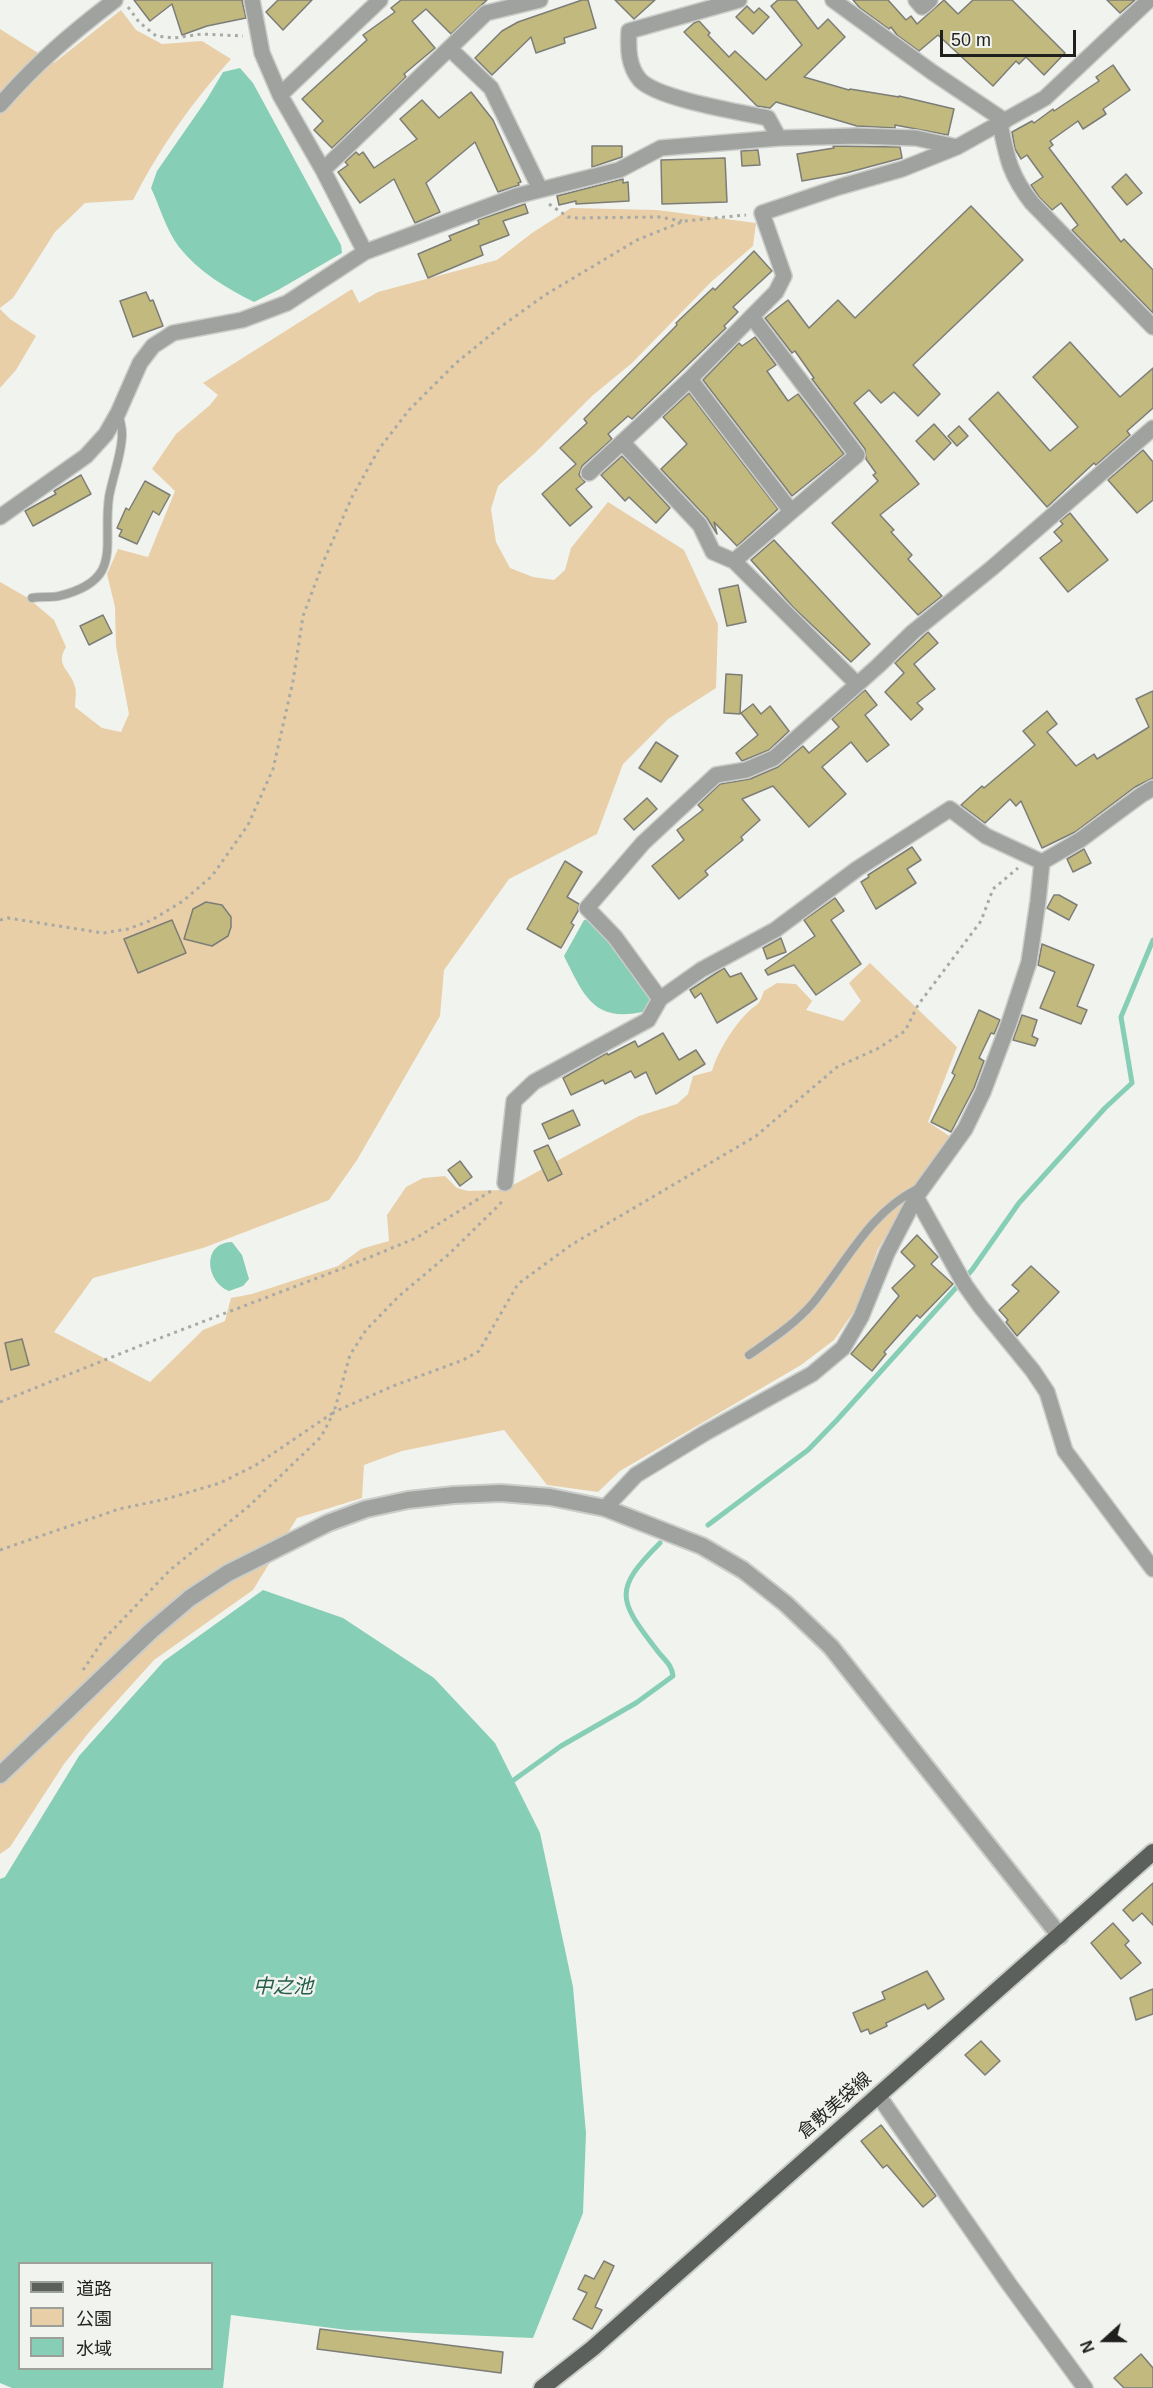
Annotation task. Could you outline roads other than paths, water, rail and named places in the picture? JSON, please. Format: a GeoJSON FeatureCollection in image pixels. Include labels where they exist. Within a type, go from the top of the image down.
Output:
{"type":"FeatureCollection","features":[{"type":"Feature","properties":{"kind":"main road","name":"倉敷美袋線"},"geometry":{"type":"LineString","coordinates":[[542,2388],[593,2348],[1153,1852]]}},
{"type":"Feature","properties":{"kind":"street"},"geometry":{"type":"LineString","coordinates":[[0,105],[25,76],[65,38],[115,0]]}},
{"type":"Feature","properties":{"kind":"street"},"geometry":{"type":"LineString","coordinates":[[252,0],[262,53],[280,95],[323,170],[365,252]]}},
{"type":"Feature","properties":{"kind":"street"},"geometry":{"type":"LineString","coordinates":[[280,95],[380,0]]}},
{"type":"Feature","properties":{"kind":"street"},"geometry":{"type":"LineString","coordinates":[[323,170],[486,13],[540,0]]}},
{"type":"Feature","properties":{"kind":"street"},"geometry":{"type":"LineString","coordinates":[[739,0],[629,32],[628,48],[631,63],[641,80],[668,94],[768,118],[779,138]]}},
{"type":"Feature","properties":{"kind":"street"},"geometry":{"type":"LineString","coordinates":[[833,0],[1003,122],[1008,163],[1016,182],[1026,196],[1153,327]]}},
{"type":"Feature","properties":{"kind":"street"},"geometry":{"type":"LineString","coordinates":[[916,0],[922,7],[930,0]]}},
{"type":"Feature","properties":{"kind":"street"},"geometry":{"type":"LineString","coordinates":[[589,473],[690,379],[776,292],[784,276],[762,213],[902,169],[957,147],[1003,122],[1045,98],[1149,0]]}},
{"type":"Feature","properties":{"kind":"street"},"geometry":{"type":"LineString","coordinates":[[450,49],[491,88],[540,189]]}},
{"type":"Feature","properties":{"kind":"street"},"geometry":{"type":"LineString","coordinates":[[0,517],[86,456],[106,434],[140,363],[153,346],[173,333],[242,320],[287,303],[365,252],[540,189],[619,170],[661,148],[779,138],[857,136],[916,138],[957,147]]}},
{"type":"Feature","properties":{"kind":"street"},"geometry":{"type":"LineString","coordinates":[[734,561],[857,455],[752,317]]}},
{"type":"Feature","properties":{"kind":"street"},"geometry":{"type":"LineString","coordinates":[[690,379],[791,511]]}},
{"type":"Feature","properties":{"kind":"street"},"geometry":{"type":"LineString","coordinates":[[660,999],[615,937],[586,908],[643,843],[716,775],[746,770],[774,758],[913,632],[992,568],[1153,428]]}},
{"type":"Feature","properties":{"kind":"street"},"geometry":{"type":"LineString","coordinates":[[622,442],[700,525],[713,552],[734,561],[857,684]]}},
{"type":"Feature","properties":{"kind":"street"},"geometry":{"type":"LineString","coordinates":[[1042,862],[1080,840],[1153,788]]}},
{"type":"Feature","properties":{"kind":"street"},"geometry":{"type":"LineString","coordinates":[[505,1182],[514,1101],[534,1082],[648,1020],[660,999],[701,970],[776,930],[857,869],[950,809],[986,836],[1042,862]]}},
{"type":"Feature","properties":{"kind":"street"},"geometry":{"type":"LineString","coordinates":[[604,1508],[636,1475],[705,1433],[812,1374],[843,1348],[861,1317],[888,1253],[920,1192],[965,1128],[983,1092],[1010,1023],[1029,962],[1042,862]]}},
{"type":"Feature","properties":{"kind":"street"},"geometry":{"type":"LineString","coordinates":[[920,1192],[963,1282],[1047,1392],[1065,1451],[1153,1569]]}},
{"type":"Feature","properties":{"kind":"street"},"geometry":{"type":"LineString","coordinates":[[0,1775],[151,1631],[190,1598],[228,1573],[328,1523],[366,1509],[408,1500],[454,1495],[501,1493],[550,1497],[604,1508],[702,1546],[743,1570],[786,1604],[831,1647],[1060,1936]]}},
{"type":"Feature","properties":{"kind":"street"},"geometry":{"type":"LineString","coordinates":[[878,2095],[1008,2284],[1085,2388]]}},
{"type":"Feature","properties":{"kind":"lane"},"geometry":{"type":"LineString","coordinates":[[32,598],[57,596],[75,591],[90,583],[107,561],[109,498],[122,435],[118,413]]}},
{"type":"Feature","properties":{"kind":"lane"},"geometry":{"type":"LineString","coordinates":[[749,1355],[792,1324],[813,1303],[857,1242],[878,1218],[901,1197],[920,1192]]}},
{"type":"Feature","properties":{"kind":"water"},"geometry":{"type":"Polygon","coordinates":[[[240,68],[253,83],[341,245],[342,253],[254,302],[214,279],[187,256],[170,233],[151,188],[157,171],[223,72],[240,68]]]}},
{"type":"Feature","properties":{"kind":"water"},"geometry":{"type":"Polygon","coordinates":[[[592,919],[652,1001],[646,1011],[614,1014],[602,1010],[585,994],[578,983],[564,956],[584,920],[592,919]]]}},
{"type":"Feature","properties":{"kind":"water"},"geometry":{"type":"Polygon","coordinates":[[[232,1242],[242,1255],[249,1279],[243,1286],[229,1291],[215,1280],[210,1264],[215,1249],[222,1244],[232,1242]]]}},
{"type":"Feature","properties":{"kind":"water","name":"中之池"},"geometry":{"type":"Polygon","coordinates":[[[263,1590],[343,1618],[434,1678],[495,1743],[540,1833],[573,1987],[586,2133],[583,2213],[533,2338],[347,2330],[231,2315],[223,2388],[12,2388],[0,2383],[0,1879],[5,1877],[79,1756],[164,1661],[263,1590]]]}},
{"type":"Feature","properties":{"kind":"waterway"},"geometry":{"type":"LineString","coordinates":[[708,1525],[808,1450],[837,1420],[972,1270],[1019,1203],[1105,1108],[1132,1083],[1121,1017],[1153,940]]}},
{"type":"Feature","properties":{"kind":"waterway"},"geometry":{"type":"LineString","coordinates":[[511,1782],[561,1746],[636,1703],[673,1676],[669,1665],[634,1618],[628,1606],[626,1594],[634,1572],[660,1543]]}}]}
